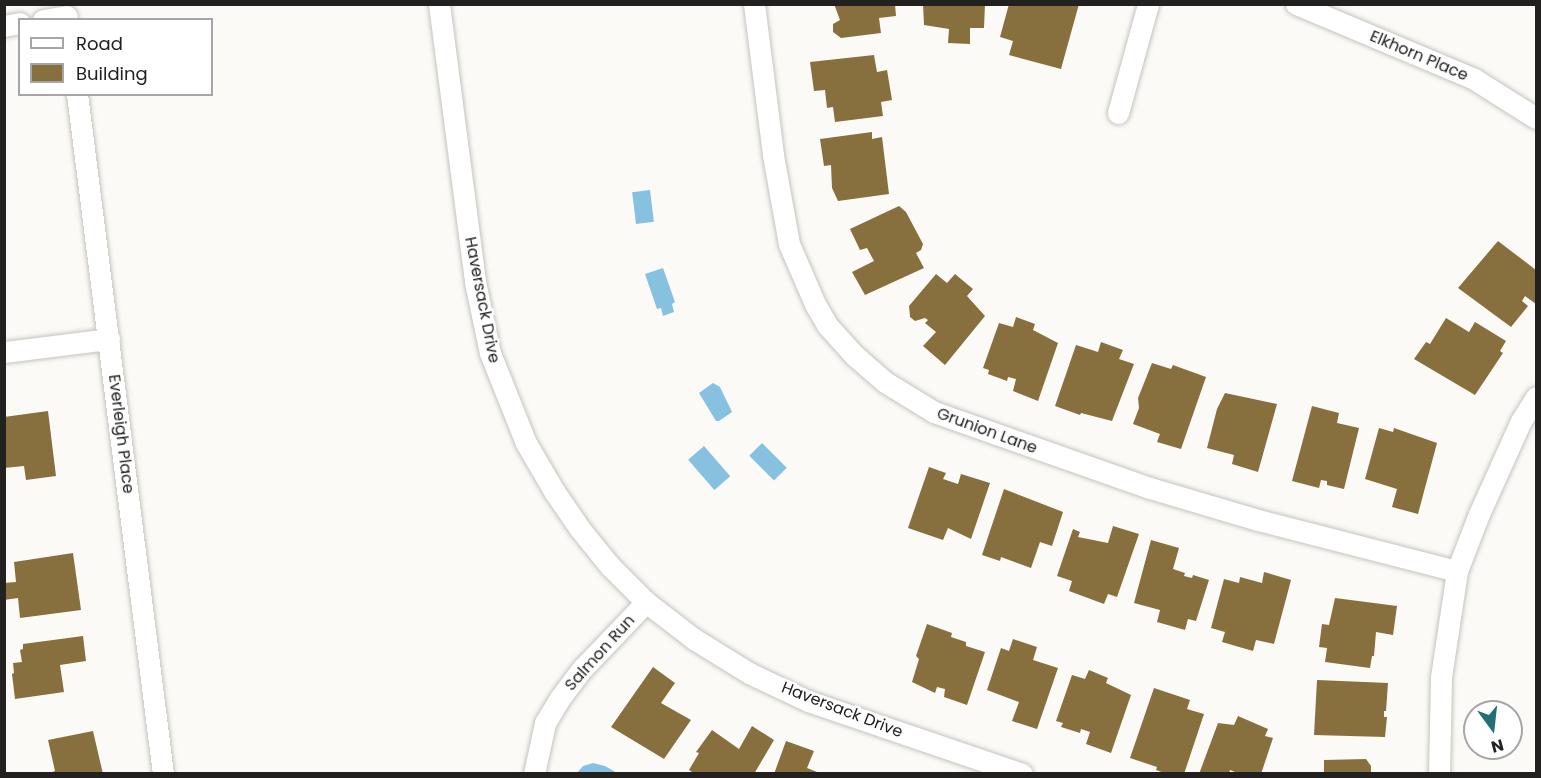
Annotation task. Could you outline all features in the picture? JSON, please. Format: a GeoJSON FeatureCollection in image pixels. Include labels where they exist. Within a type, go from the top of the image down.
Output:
{"type":"FeatureCollection","features":[{"type":"Feature","properties":{"kind":"street","name":"Haversack Drive"},"geometry":{"type":"LineString","coordinates":[[440,4],[474,282],[490,353],[508,404],[554,492],[610,566],[646,602],[694,639],[740,667],[808,701],[1022,774]]}},
{"type":"Feature","properties":{"kind":"street","name":"Grunion Lane"},"geometry":{"type":"LineString","coordinates":[[754,4],[773,155],[789,244],[815,304],[827,325],[854,356],[885,382],[934,412],[1150,488],[1258,520],[1458,572]]}},
{"type":"Feature","properties":{"kind":"street"},"geometry":{"type":"LineString","coordinates":[[1118,113],[1148,4]]}},
{"type":"Feature","properties":{"kind":"street","name":"Elkhorn Place"},"geometry":{"type":"LineString","coordinates":[[1296,4],[1474,79],[1536,118]]}},
{"type":"Feature","properties":{"kind":"street"},"geometry":{"type":"LineString","coordinates":[[50,18],[67,13]]}},
{"type":"Feature","properties":{"kind":"street","name":"Everleigh Place"},"geometry":{"type":"LineString","coordinates":[[77,96],[163,774]]}},
{"type":"Feature","properties":{"kind":"street"},"geometry":{"type":"LineString","coordinates":[[4,352],[109,339]]}},
{"type":"Feature","properties":{"kind":"street"},"geometry":{"type":"LineString","coordinates":[[1439,774],[1441,677],[1458,572],[1479,514],[1516,432],[1536,397]]}},
{"type":"Feature","properties":{"kind":"street","name":"Salmon Run"},"geometry":{"type":"LineString","coordinates":[[534,774],[545,723],[560,698],[583,668],[646,602]]}},
{"type":"Feature","properties":{"kind":"water"},"geometry":{"type":"Polygon","coordinates":[[[650,190],[654,222],[636,224],[632,192],[650,190]]]}},
{"type":"Feature","properties":{"kind":"water"},"geometry":{"type":"Polygon","coordinates":[[[663,268],[675,302],[672,304],[674,312],[663,316],[661,308],[657,309],[645,274],[663,268]]]}},
{"type":"Feature","properties":{"kind":"water"},"geometry":{"type":"Polygon","coordinates":[[[713,383],[720,387],[732,412],[719,421],[716,421],[699,393],[713,383]]]}},
{"type":"Feature","properties":{"kind":"water"},"geometry":{"type":"Polygon","coordinates":[[[762,443],[787,468],[774,480],[749,456],[762,443]]]}},
{"type":"Feature","properties":{"kind":"water"},"geometry":{"type":"Polygon","coordinates":[[[704,446],[730,476],[714,490],[688,460],[704,446]]]}},
{"type":"Feature","properties":{"kind":"water"},"geometry":{"type":"Polygon","coordinates":[[[593,763],[605,766],[617,773],[577,773],[583,766],[593,763]]]}},
{"type":"Feature","properties":{"kind":"building"},"geometry":{"type":"Polygon","coordinates":[[[834,4],[895,4],[896,16],[879,18],[881,33],[841,38],[833,32],[833,24],[840,20],[834,4]]]}},
{"type":"Feature","properties":{"kind":"building"},"geometry":{"type":"Polygon","coordinates":[[[923,4],[985,4],[984,28],[970,28],[970,44],[948,43],[949,29],[924,25],[923,4]]]}},
{"type":"Feature","properties":{"kind":"building"},"geometry":{"type":"Polygon","coordinates":[[[1009,4],[1079,4],[1061,69],[1009,55],[1013,41],[1000,37],[1009,4]]]}},
{"type":"Feature","properties":{"kind":"building"},"geometry":{"type":"Polygon","coordinates":[[[874,55],[877,72],[887,70],[892,100],[881,102],[883,116],[835,122],[833,107],[827,108],[825,90],[814,91],[810,62],[874,55]]]}},
{"type":"Feature","properties":{"kind":"building"},"geometry":{"type":"Polygon","coordinates":[[[872,132],[872,139],[882,137],[889,194],[838,201],[832,188],[831,165],[824,166],[820,139],[872,132]]]}},
{"type":"Feature","properties":{"kind":"building"},"geometry":{"type":"Polygon","coordinates":[[[899,206],[906,212],[923,244],[921,250],[916,253],[924,268],[865,295],[852,272],[874,261],[867,248],[860,250],[850,229],[899,206]]]}},
{"type":"Feature","properties":{"kind":"building"},"geometry":{"type":"Polygon","coordinates":[[[1498,241],[1536,270],[1536,304],[1525,296],[1522,301],[1528,306],[1511,327],[1458,288],[1498,241]]]}},
{"type":"Feature","properties":{"kind":"building"},"geometry":{"type":"Polygon","coordinates":[[[936,274],[947,283],[955,274],[973,289],[967,296],[985,316],[945,365],[923,346],[936,332],[925,323],[928,320],[925,318],[915,321],[910,317],[909,306],[936,274]]]}},
{"type":"Feature","properties":{"kind":"building"},"geometry":{"type":"Polygon","coordinates":[[[1016,317],[1035,324],[1033,330],[1058,343],[1038,401],[1013,391],[1016,379],[1008,377],[1007,381],[988,374],[989,370],[983,368],[999,323],[1013,327],[1016,317]]]}},
{"type":"Feature","properties":{"kind":"building"},"geometry":{"type":"Polygon","coordinates":[[[1446,318],[1469,332],[1475,322],[1506,341],[1500,351],[1503,353],[1475,395],[1414,359],[1426,342],[1430,344],[1446,318]]]}},
{"type":"Feature","properties":{"kind":"building"},"geometry":{"type":"Polygon","coordinates":[[[1101,342],[1123,350],[1119,359],[1134,364],[1112,421],[1081,413],[1080,415],[1055,406],[1076,345],[1098,352],[1101,342]]]}},
{"type":"Feature","properties":{"kind":"building"},"geometry":{"type":"Polygon","coordinates":[[[1152,363],[1171,369],[1173,365],[1206,377],[1181,449],[1157,442],[1160,434],[1133,424],[1139,408],[1138,398],[1152,363]]]}},
{"type":"Feature","properties":{"kind":"building"},"geometry":{"type":"Polygon","coordinates":[[[1225,393],[1277,404],[1258,472],[1232,464],[1234,455],[1207,448],[1217,409],[1225,393]]]}},
{"type":"Feature","properties":{"kind":"building"},"geometry":{"type":"Polygon","coordinates":[[[1312,406],[1339,413],[1337,423],[1359,428],[1344,489],[1327,485],[1327,481],[1321,480],[1319,488],[1292,481],[1312,406]]]}},
{"type":"Feature","properties":{"kind":"building"},"geometry":{"type":"Polygon","coordinates":[[[48,411],[56,476],[26,480],[24,466],[4,468],[4,417],[48,411]]]}},
{"type":"Feature","properties":{"kind":"building"},"geometry":{"type":"Polygon","coordinates":[[[1379,428],[1393,432],[1394,428],[1437,443],[1418,514],[1392,507],[1397,489],[1365,479],[1379,428]]]}},
{"type":"Feature","properties":{"kind":"building"},"geometry":{"type":"Polygon","coordinates":[[[929,467],[946,473],[943,479],[958,484],[961,474],[990,483],[971,539],[948,528],[943,540],[908,528],[929,467]]]}},
{"type":"Feature","properties":{"kind":"building"},"geometry":{"type":"Polygon","coordinates":[[[1004,489],[1063,512],[1052,546],[1040,542],[1031,568],[1001,557],[1000,561],[982,555],[1004,489]]]}},
{"type":"Feature","properties":{"kind":"building"},"geometry":{"type":"Polygon","coordinates":[[[1113,526],[1139,534],[1117,597],[1108,594],[1104,604],[1069,591],[1072,581],[1057,576],[1073,529],[1080,532],[1078,537],[1108,543],[1113,526]]]}},
{"type":"Feature","properties":{"kind":"building"},"geometry":{"type":"Polygon","coordinates":[[[1151,540],[1179,548],[1173,569],[1185,573],[1184,576],[1192,578],[1193,575],[1209,580],[1196,621],[1188,619],[1185,630],[1157,622],[1160,610],[1134,603],[1151,540]]]}},
{"type":"Feature","properties":{"kind":"building"},"geometry":{"type":"Polygon","coordinates":[[[73,553],[81,610],[20,618],[18,598],[4,600],[4,583],[16,582],[14,562],[73,553]]]}},
{"type":"Feature","properties":{"kind":"building"},"geometry":{"type":"Polygon","coordinates":[[[1264,572],[1291,580],[1274,644],[1256,640],[1253,651],[1222,642],[1225,632],[1211,628],[1224,579],[1239,583],[1240,577],[1262,583],[1264,572]]]}},
{"type":"Feature","properties":{"kind":"building"},"geometry":{"type":"Polygon","coordinates":[[[1335,598],[1397,606],[1393,635],[1376,632],[1374,656],[1372,656],[1370,668],[1325,662],[1327,648],[1319,647],[1322,624],[1329,625],[1335,598]]]}},
{"type":"Feature","properties":{"kind":"building"},"geometry":{"type":"Polygon","coordinates":[[[927,624],[952,633],[951,637],[966,642],[966,646],[985,652],[967,705],[944,697],[945,689],[937,687],[935,693],[912,682],[919,659],[916,656],[927,624]]]}},
{"type":"Feature","properties":{"kind":"building"},"geometry":{"type":"Polygon","coordinates":[[[83,636],[86,661],[60,665],[64,692],[15,699],[13,663],[22,662],[20,650],[23,649],[23,644],[83,636]]]}},
{"type":"Feature","properties":{"kind":"building"},"geometry":{"type":"Polygon","coordinates":[[[1013,639],[1037,647],[1033,660],[1058,668],[1037,729],[1012,721],[1019,702],[987,690],[1001,648],[1009,651],[1013,639]]]}},
{"type":"Feature","properties":{"kind":"building"},"geometry":{"type":"Polygon","coordinates":[[[653,667],[675,683],[661,703],[691,720],[664,759],[611,727],[653,667]]]}},
{"type":"Feature","properties":{"kind":"building"},"geometry":{"type":"Polygon","coordinates":[[[1089,670],[1108,678],[1106,683],[1131,695],[1111,753],[1086,744],[1090,732],[1081,729],[1080,733],[1061,727],[1063,723],[1056,721],[1072,675],[1085,679],[1089,670]]]}},
{"type":"Feature","properties":{"kind":"building"},"geometry":{"type":"Polygon","coordinates":[[[1317,680],[1388,683],[1386,711],[1384,711],[1384,717],[1387,717],[1385,737],[1314,735],[1317,680]]]}},
{"type":"Feature","properties":{"kind":"building"},"geometry":{"type":"Polygon","coordinates":[[[1154,688],[1190,700],[1187,709],[1204,714],[1184,774],[1167,774],[1156,770],[1157,767],[1130,758],[1154,688]]]}},
{"type":"Feature","properties":{"kind":"building"},"geometry":{"type":"Polygon","coordinates":[[[1238,716],[1268,729],[1265,736],[1273,738],[1261,774],[1240,774],[1230,770],[1229,774],[1199,774],[1218,723],[1234,725],[1238,716]]]}},
{"type":"Feature","properties":{"kind":"building"},"geometry":{"type":"Polygon","coordinates":[[[752,726],[774,740],[754,774],[695,774],[689,770],[699,753],[696,752],[712,730],[739,749],[752,726]]]}},
{"type":"Feature","properties":{"kind":"building"},"geometry":{"type":"Polygon","coordinates":[[[93,731],[103,774],[47,774],[55,771],[48,740],[93,731]]]}},
{"type":"Feature","properties":{"kind":"building"},"geometry":{"type":"Polygon","coordinates":[[[786,741],[814,751],[807,768],[822,774],[774,774],[786,741]]]}},
{"type":"Feature","properties":{"kind":"building"},"geometry":{"type":"Polygon","coordinates":[[[1366,759],[1371,766],[1371,774],[1324,774],[1324,760],[1366,759]]]}}]}
